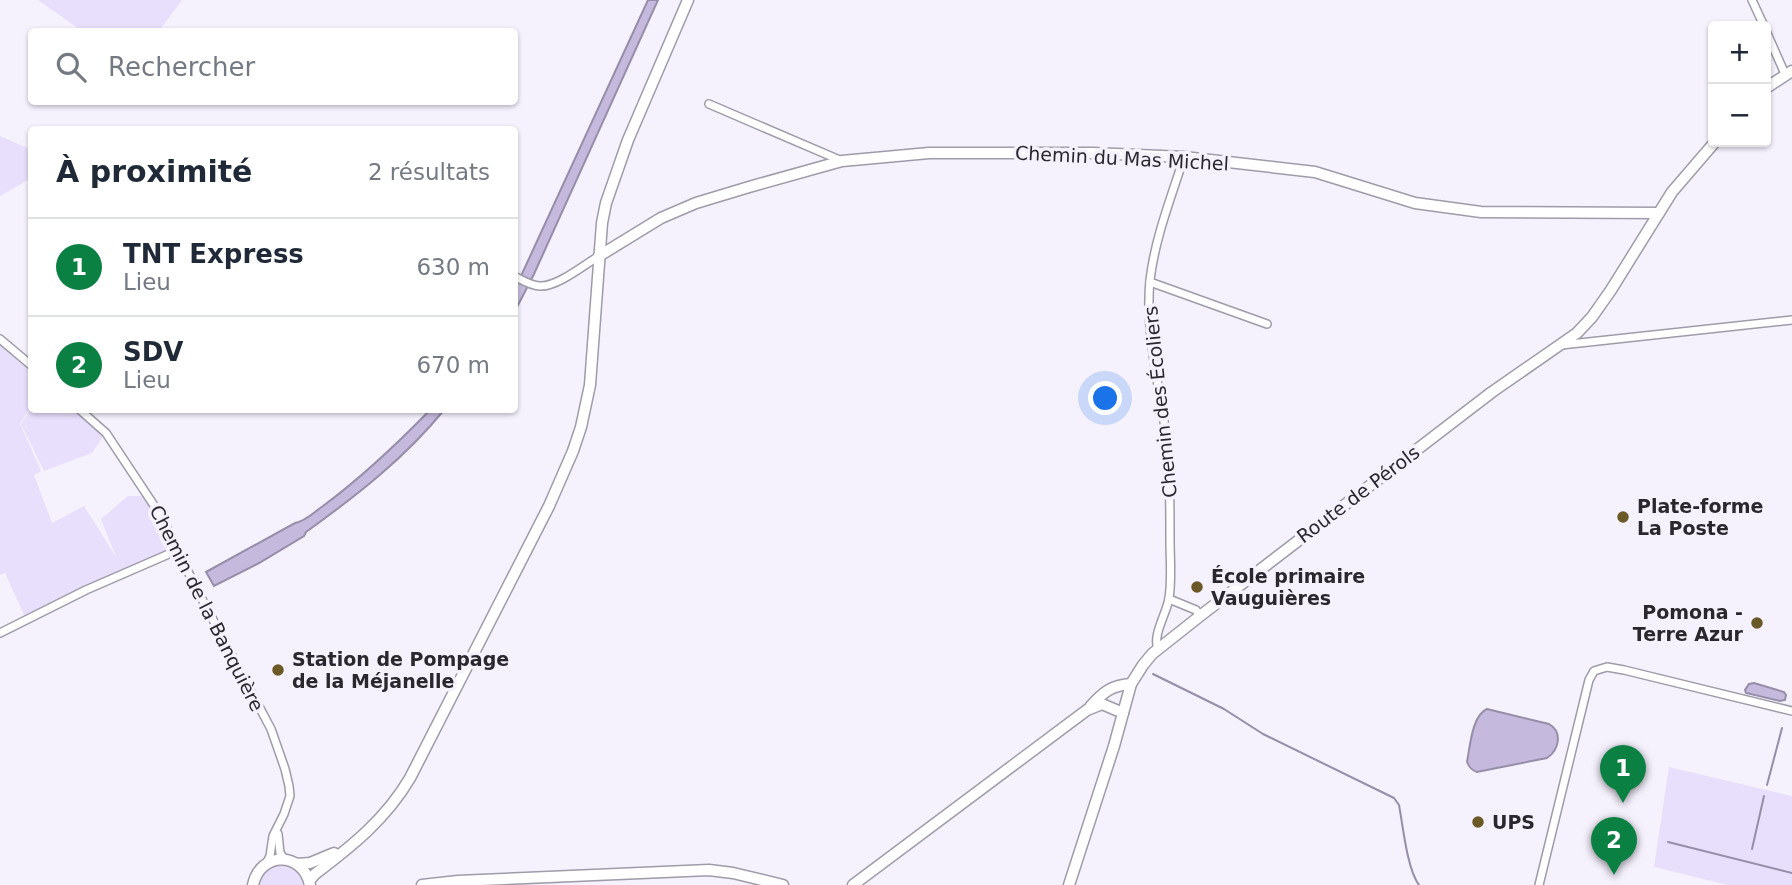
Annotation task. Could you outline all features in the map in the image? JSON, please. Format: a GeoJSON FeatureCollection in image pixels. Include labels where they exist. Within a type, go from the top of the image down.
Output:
{"type":"FeatureCollection","features":[{"type":"Feature","properties":{"kind":"street"},"geometry":{"type":"LineString","coordinates":[[297,864],[309,883],[315,874],[369,830],[398,799],[549,506],[573,451],[590,385],[599,256],[606,203],[615,172],[688,0]]}},
{"type":"Feature","properties":{"kind":"street"},"geometry":{"type":"LineString","coordinates":[[1752,0],[1761,21]]}},
{"type":"Feature","properties":{"kind":"street"},"geometry":{"type":"LineString","coordinates":[[1771,40],[1788,73],[1771,85]]}},
{"type":"Feature","properties":{"kind":"street"},"geometry":{"type":"LineString","coordinates":[[709,104],[842,161]]}},
{"type":"Feature","properties":{"kind":"street","name":"Route de Pérols"},"geometry":{"type":"LineString","coordinates":[[1069,885],[1131,684],[1143,665],[1158,649],[1200,615],[1492,391],[1577,332],[1592,317],[1611,290],[1672,192],[1711,147]]}},
{"type":"Feature","properties":{"kind":"street","name":"Chemin du Mas Michel"},"geometry":{"type":"LineString","coordinates":[[599,256],[661,218],[696,203],[842,161],[943,153],[1093,153],[1184,157],[1315,172],[1415,203],[1481,212],[1659,213]]}},
{"type":"Feature","properties":{"kind":"street","name":"Chemin des Écoliers"},"geometry":{"type":"LineString","coordinates":[[1158,649],[1156,640],[1170,599],[1170,465],[1155,374],[1149,316],[1150,282],[1156,243],[1184,157]]}},
{"type":"Feature","properties":{"kind":"street"},"geometry":{"type":"LineString","coordinates":[[518,278],[542,286],[556,282],[599,256]]}},
{"type":"Feature","properties":{"kind":"street"},"geometry":{"type":"LineString","coordinates":[[1150,282],[1267,324]]}},
{"type":"Feature","properties":{"kind":"street"},"geometry":{"type":"LineString","coordinates":[[1560,345],[1792,320]]}},
{"type":"Feature","properties":{"kind":"street"},"geometry":{"type":"LineString","coordinates":[[0,339],[28,363]]}},
{"type":"Feature","properties":{"kind":"street","name":"Chemin de la Banquière"},"geometry":{"type":"LineString","coordinates":[[84,413],[107,433],[161,516],[271,729],[290,796],[273,836],[266,864]]}},
{"type":"Feature","properties":{"kind":"street"},"geometry":{"type":"LineString","coordinates":[[0,633],[97,585],[177,550]]}},
{"type":"Feature","properties":{"kind":"street"},"geometry":{"type":"LineString","coordinates":[[1170,599],[1196,610],[1200,615]]}},
{"type":"Feature","properties":{"kind":"street"},"geometry":{"type":"LineString","coordinates":[[1539,885],[1589,680],[1594,671],[1607,667],[1624,670],[1792,711]]}},
{"type":"Feature","properties":{"kind":"street"},"geometry":{"type":"LineString","coordinates":[[853,885],[1087,710],[1097,699],[1114,687],[1131,684]]}},
{"type":"Feature","properties":{"kind":"street"},"geometry":{"type":"LineString","coordinates":[[1087,710],[1102,704],[1123,713]]}},
{"type":"Feature","properties":{"kind":"street","name":"Chemin de la Banquière"},"geometry":{"type":"LineString","coordinates":[[279,825],[278,847],[285,860]]}},
{"type":"Feature","properties":{"kind":"street"},"geometry":{"type":"LineString","coordinates":[[253,884],[256,875],[266,864],[275,860],[297,864],[310,863],[350,845]]}},
{"type":"Feature","properties":{"kind":"street"},"geometry":{"type":"LineString","coordinates":[[422,885],[436,882],[709,870],[783,885]]}},
{"type":"Feature","properties":{"kind":"shaded area"},"geometry":{"type":"Polygon","coordinates":[[[38,0],[182,0],[161,28],[78,28],[38,0]]]}},
{"type":"Feature","properties":{"kind":"shaded area"},"geometry":{"type":"Polygon","coordinates":[[[648,0],[658,0],[518,305],[518,282],[648,0]]]}},
{"type":"Feature","properties":{"kind":"shaded area"},"geometry":{"type":"Polygon","coordinates":[[[0,136],[28,148],[28,180],[0,196],[0,136]]]}},
{"type":"Feature","properties":{"kind":"shaded area"},"geometry":{"type":"Polygon","coordinates":[[[0,338],[28,358],[28,411],[20,424],[41,471],[34,475],[52,523],[84,506],[116,557],[101,519],[128,496],[148,496],[172,547],[25,617],[5,573],[0,575],[0,338]]]}},
{"type":"Feature","properties":{"kind":"shaded area"},"geometry":{"type":"Polygon","coordinates":[[[28,413],[78,413],[104,435],[92,453],[44,471],[21,424],[28,413]]]}},
{"type":"Feature","properties":{"kind":"shaded area"},"geometry":{"type":"Polygon","coordinates":[[[427,413],[442,413],[396,460],[304,536],[214,586],[206,572],[310,516],[391,448],[427,413]]]}},
{"type":"Feature","properties":{"kind":"shaded area"},"geometry":{"type":"Polygon","coordinates":[[[1749,684],[1784,692],[1785,700],[1746,693],[1749,684]]]}},
{"type":"Feature","properties":{"kind":"shaded area"},"geometry":{"type":"Polygon","coordinates":[[[1487,709],[1549,724],[1558,736],[1557,746],[1547,758],[1477,772],[1473,770],[1467,762],[1472,732],[1478,718],[1487,709]]]}},
{"type":"Feature","properties":{"kind":"shaded area"},"geometry":{"type":"Polygon","coordinates":[[[1669,767],[1792,796],[1792,885],[1728,885],[1654,867],[1669,767]]]}},
{"type":"Feature","properties":{"kind":"shaded area"},"geometry":{"type":"Polygon","coordinates":[[[277,865],[294,870],[303,885],[259,885],[264,872],[277,865]]]}},
{"type":"Feature","properties":{"kind":"waterway"},"geometry":{"type":"LineString","coordinates":[[1153,674],[1224,709],[1263,734],[1394,798],[1399,805],[1408,858],[1419,885]]}},
{"type":"Feature","properties":{"kind":"waterway"},"geometry":{"type":"LineString","coordinates":[[1767,785],[1782,728]]}},
{"type":"Feature","properties":{"kind":"waterway"},"geometry":{"type":"LineString","coordinates":[[1752,849],[1764,796]]}},
{"type":"Feature","properties":{"kind":"waterway"},"geometry":{"type":"LineString","coordinates":[[1668,842],[1792,873]]}},
{"type":"Feature","properties":{"kind":"place","name":"Plate-forme La Poste"},"geometry":{"type":"Point","coordinates":[1623,517]}},
{"type":"Feature","properties":{"kind":"place","name":"École primaire Vauguières"},"geometry":{"type":"Point","coordinates":[1197,587]}},
{"type":"Feature","properties":{"kind":"place","name":"Pomona - Terre Azur"},"geometry":{"type":"Point","coordinates":[1757,623]}},
{"type":"Feature","properties":{"kind":"place","name":"Station de Pompage de la Méjanelle"},"geometry":{"type":"Point","coordinates":[278,670]}},
{"type":"Feature","properties":{"kind":"place","name":"TNT Express"},"geometry":{"type":"Point","coordinates":[1623,803]}},
{"type":"Feature","properties":{"kind":"place","name":"UPS"},"geometry":{"type":"Point","coordinates":[1478,822]}},
{"type":"Feature","properties":{"kind":"place","name":"SDV"},"geometry":{"type":"Point","coordinates":[1614,875]}}]}
